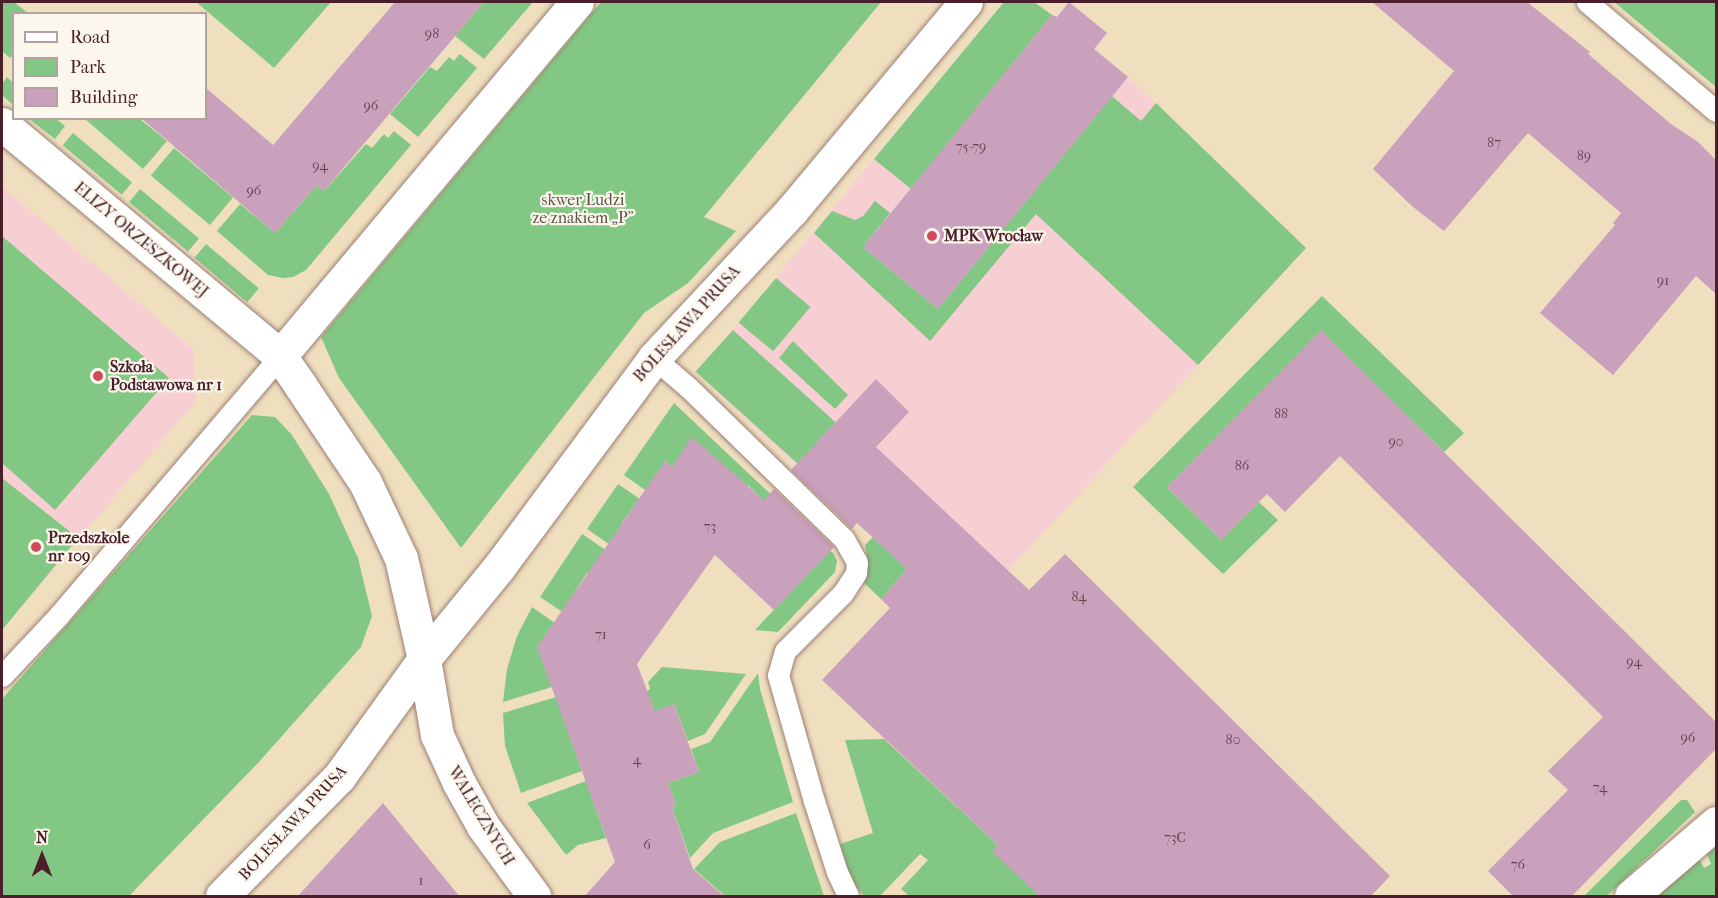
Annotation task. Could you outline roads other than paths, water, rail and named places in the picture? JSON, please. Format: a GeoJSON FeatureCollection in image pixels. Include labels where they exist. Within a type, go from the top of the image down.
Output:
{"type":"FeatureCollection","features":[{"type":"Feature","properties":{"kind":"street"},"geometry":{"type":"LineString","coordinates":[[424,659],[401,558],[372,497],[280,356],[577,2]]}},
{"type":"Feature","properties":{"kind":"street","name":"BOLESŁAWA PRUSA"},"geometry":{"type":"LineString","coordinates":[[222,897],[339,777],[424,659],[498,567],[654,358],[792,210],[966,2]]}},
{"type":"Feature","properties":{"kind":"street","name":"ELIZY ORZESZKOWEJ"},"geometry":{"type":"LineString","coordinates":[[2,124],[280,356]]}},
{"type":"Feature","properties":{"kind":"street","name":"WALECZNYCH"},"geometry":{"type":"LineString","coordinates":[[424,659],[437,735],[459,783],[483,826],[534,897]]}},
{"type":"Feature","properties":{"kind":"street"},"geometry":{"type":"LineString","coordinates":[[1631,897],[1716,823]]}},
{"type":"Feature","properties":{"kind":"lane"},"geometry":{"type":"LineString","coordinates":[[1587,2],[1716,111]]}},
{"type":"Feature","properties":{"kind":"lane"},"geometry":{"type":"LineString","coordinates":[[2,676],[59,615],[280,356]]}},
{"type":"Feature","properties":{"kind":"lane"},"geometry":{"type":"LineString","coordinates":[[654,358],[689,388],[844,540],[857,562],[856,573],[843,593],[785,651],[778,675],[824,832],[848,897]]}},
{"type":"Feature","properties":{"kind":"place","name":"MPK Wrocław"},"geometry":{"type":"Point","coordinates":[932,236]}},
{"type":"Feature","properties":{"kind":"place","name":"Szkoła Podstawowa nr 1"},"geometry":{"type":"Point","coordinates":[98,376]}},
{"type":"Feature","properties":{"kind":"place","name":"Przedszkole nr 109"},"geometry":{"type":"Point","coordinates":[36,547]}},
{"type":"Feature","properties":{"kind":"park label","name":"skwer Ludzi ze znakiem „P”"},"geometry":{"type":"Point","coordinates":[583,209]}}]}
